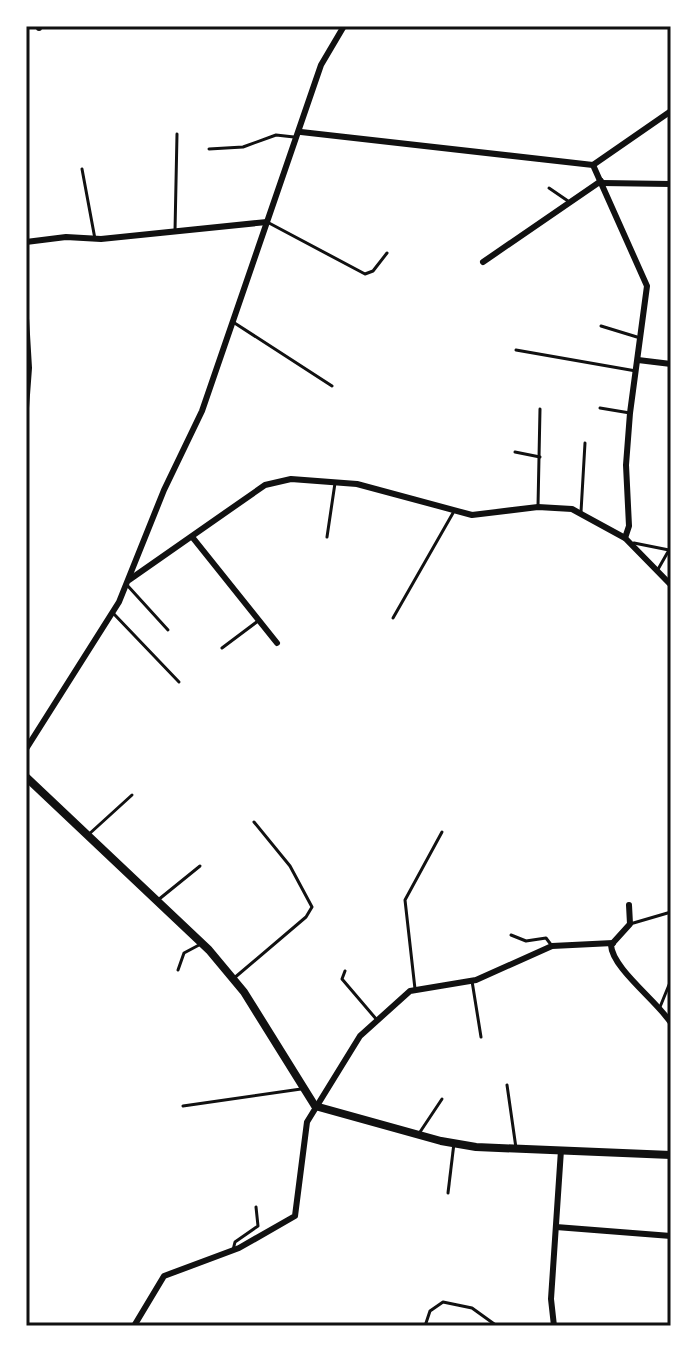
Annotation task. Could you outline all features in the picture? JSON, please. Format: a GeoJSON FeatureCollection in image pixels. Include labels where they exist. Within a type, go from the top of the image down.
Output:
{"type":"FeatureCollection","features":[{"type":"Feature","properties":{"kind":"street"},"geometry":{"type":"LineString","coordinates":[[26,749],[113,613],[128,583],[164,490],[202,411],[321,65],[344,26]]}},
{"type":"Feature","properties":{"kind":"street"},"geometry":{"type":"LineString","coordinates":[[299,135],[593,165],[671,111]]}},
{"type":"Feature","properties":{"kind":"street"},"geometry":{"type":"LineString","coordinates":[[593,165],[645,279],[626,465],[627,540]]}},
{"type":"Feature","properties":{"kind":"street"},"geometry":{"type":"LineString","coordinates":[[483,262],[501,253],[568,201],[602,182],[671,184]]}},
{"type":"Feature","properties":{"kind":"street"},"geometry":{"type":"LineString","coordinates":[[26,242],[66,237],[95,239],[267,222]]}},
{"type":"Feature","properties":{"kind":"street"},"geometry":{"type":"LineString","coordinates":[[26,318],[29,368],[26,408]]}},
{"type":"Feature","properties":{"kind":"street"},"geometry":{"type":"LineString","coordinates":[[638,360],[671,364]]}},
{"type":"Feature","properties":{"kind":"street"},"geometry":{"type":"LineString","coordinates":[[128,583],[265,485],[291,479],[357,484],[453,513],[472,515],[538,507],[581,512],[627,540],[671,585]]}},
{"type":"Feature","properties":{"kind":"street"},"geometry":{"type":"LineString","coordinates":[[193,538],[277,643]]}},
{"type":"Feature","properties":{"kind":"street"},"geometry":{"type":"LineString","coordinates":[[26,777],[202,943],[233,979],[315,1106],[454,1143],[671,1155]]}},
{"type":"Feature","properties":{"kind":"street"},"geometry":{"type":"LineString","coordinates":[[629,905],[630,924],[613,943],[614,960],[660,1007],[671,1023]]}},
{"type":"Feature","properties":{"kind":"street"},"geometry":{"type":"LineString","coordinates":[[134,1326],[164,1276],[233,1250],[295,1216],[304,1165],[305,1126],[315,1106],[360,1036],[415,989],[472,981],[552,946],[613,943]]}},
{"type":"Feature","properties":{"kind":"street"},"geometry":{"type":"LineString","coordinates":[[554,1326],[551,1299],[561,1150]]}},
{"type":"Feature","properties":{"kind":"street"},"geometry":{"type":"LineString","coordinates":[[556,1227],[671,1236]]}},
{"type":"Feature","properties":{"kind":"lane"},"geometry":{"type":"LineString","coordinates":[[175,231],[177,134]]}},
{"type":"Feature","properties":{"kind":"lane"},"geometry":{"type":"LineString","coordinates":[[209,149],[243,147],[276,135],[299,135]]}},
{"type":"Feature","properties":{"kind":"lane"},"geometry":{"type":"LineString","coordinates":[[82,169],[95,239]]}},
{"type":"Feature","properties":{"kind":"lane"},"geometry":{"type":"LineString","coordinates":[[549,188],[568,201]]}},
{"type":"Feature","properties":{"kind":"lane"},"geometry":{"type":"LineString","coordinates":[[267,222],[365,274],[373,271],[387,253]]}},
{"type":"Feature","properties":{"kind":"lane"},"geometry":{"type":"LineString","coordinates":[[233,322],[332,386]]}},
{"type":"Feature","properties":{"kind":"lane"},"geometry":{"type":"LineString","coordinates":[[601,326],[641,338]]}},
{"type":"Feature","properties":{"kind":"lane"},"geometry":{"type":"LineString","coordinates":[[516,350],[636,371]]}},
{"type":"Feature","properties":{"kind":"lane"},"geometry":{"type":"LineString","coordinates":[[600,408],[630,413]]}},
{"type":"Feature","properties":{"kind":"lane"},"geometry":{"type":"LineString","coordinates":[[538,507],[540,409]]}},
{"type":"Feature","properties":{"kind":"lane"},"geometry":{"type":"LineString","coordinates":[[581,512],[585,443]]}},
{"type":"Feature","properties":{"kind":"lane"},"geometry":{"type":"LineString","coordinates":[[515,452],[540,457]]}},
{"type":"Feature","properties":{"kind":"lane"},"geometry":{"type":"LineString","coordinates":[[327,537],[335,483]]}},
{"type":"Feature","properties":{"kind":"lane"},"geometry":{"type":"LineString","coordinates":[[393,618],[453,513]]}},
{"type":"Feature","properties":{"kind":"lane"},"geometry":{"type":"LineString","coordinates":[[627,540],[669,550],[656,572]]}},
{"type":"Feature","properties":{"kind":"lane"},"geometry":{"type":"LineString","coordinates":[[128,583],[168,630]]}},
{"type":"Feature","properties":{"kind":"lane"},"geometry":{"type":"LineString","coordinates":[[113,613],[179,682]]}},
{"type":"Feature","properties":{"kind":"lane"},"geometry":{"type":"LineString","coordinates":[[222,648],[258,621]]}},
{"type":"Feature","properties":{"kind":"lane"},"geometry":{"type":"LineString","coordinates":[[88,835],[132,795]]}},
{"type":"Feature","properties":{"kind":"lane"},"geometry":{"type":"LineString","coordinates":[[233,979],[306,917],[312,907],[290,866],[254,822]]}},
{"type":"Feature","properties":{"kind":"lane"},"geometry":{"type":"LineString","coordinates":[[415,989],[405,900],[442,832]]}},
{"type":"Feature","properties":{"kind":"lane"},"geometry":{"type":"LineString","coordinates":[[158,900],[200,866]]}},
{"type":"Feature","properties":{"kind":"lane"},"geometry":{"type":"LineString","coordinates":[[630,924],[671,912]]}},
{"type":"Feature","properties":{"kind":"lane"},"geometry":{"type":"LineString","coordinates":[[511,935],[526,941],[546,938],[552,946]]}},
{"type":"Feature","properties":{"kind":"lane"},"geometry":{"type":"LineString","coordinates":[[178,970],[184,953],[202,943]]}},
{"type":"Feature","properties":{"kind":"lane"},"geometry":{"type":"LineString","coordinates":[[345,971],[342,979],[377,1020]]}},
{"type":"Feature","properties":{"kind":"lane"},"geometry":{"type":"LineString","coordinates":[[660,1007],[671,980]]}},
{"type":"Feature","properties":{"kind":"lane"},"geometry":{"type":"LineString","coordinates":[[472,981],[481,1037]]}},
{"type":"Feature","properties":{"kind":"lane"},"geometry":{"type":"LineString","coordinates":[[507,1085],[516,1148]]}},
{"type":"Feature","properties":{"kind":"lane"},"geometry":{"type":"LineString","coordinates":[[183,1106],[305,1088]]}},
{"type":"Feature","properties":{"kind":"lane"},"geometry":{"type":"LineString","coordinates":[[417,1135],[442,1099]]}},
{"type":"Feature","properties":{"kind":"lane"},"geometry":{"type":"LineString","coordinates":[[448,1193],[454,1143]]}},
{"type":"Feature","properties":{"kind":"lane"},"geometry":{"type":"LineString","coordinates":[[233,1250],[235,1242],[258,1226],[256,1207]]}},
{"type":"Feature","properties":{"kind":"lane"},"geometry":{"type":"LineString","coordinates":[[425,1326],[430,1311],[443,1302],[472,1308],[497,1326]]}}]}
